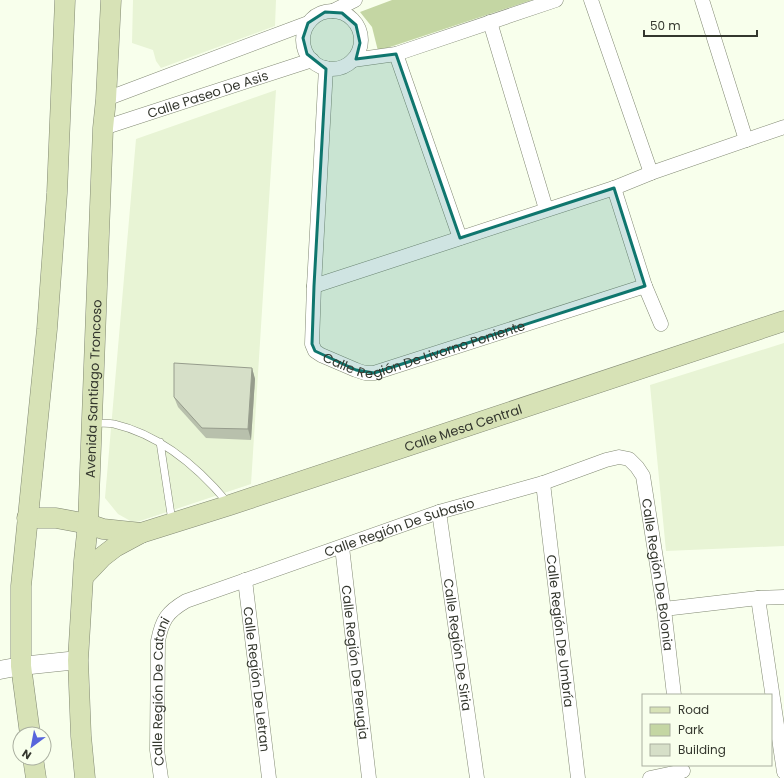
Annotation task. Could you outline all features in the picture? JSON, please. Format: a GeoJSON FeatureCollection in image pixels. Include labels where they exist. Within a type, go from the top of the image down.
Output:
{"type":"FeatureCollection","features":[{"type":"Feature","properties":{"kind":"main road"},"geometry":{"type":"LineString","coordinates":[[29,726],[22,666],[21,586],[47,329],[57,193],[65,0]]}},
{"type":"Feature","properties":{"kind":"main road","name":"Avenida Santiago Troncoso"},"geometry":{"type":"LineString","coordinates":[[85,778],[81,736],[78,660],[88,524],[103,128],[111,0]]}},
{"type":"Feature","properties":{"kind":"main road","name":"Calle Mesa Central"},"geometry":{"type":"LineString","coordinates":[[141,533],[230,505],[784,321]]}},
{"type":"Feature","properties":{"kind":"main road"},"geometry":{"type":"LineString","coordinates":[[27,518],[56,518],[88,524],[103,529],[141,533]]}},
{"type":"Feature","properties":{"kind":"main road"},"geometry":{"type":"LineString","coordinates":[[84,576],[102,557],[115,547],[141,533]]}},
{"type":"Feature","properties":{"kind":"main road"},"geometry":{"type":"LineString","coordinates":[[34,766],[36,778]]}},
{"type":"Feature","properties":{"kind":"street"},"geometry":{"type":"LineString","coordinates":[[328,8],[342,13],[350,18],[356,25],[360,34],[358,52],[353,60],[333,69],[316,64],[307,54],[303,38],[305,30],[308,23],[313,18],[328,8],[355,0]]}},
{"type":"Feature","properties":{"kind":"street"},"geometry":{"type":"LineString","coordinates":[[353,60],[396,54],[556,0]]}},
{"type":"Feature","properties":{"kind":"street"},"geometry":{"type":"LineString","coordinates":[[591,0],[651,173]]}},
{"type":"Feature","properties":{"kind":"street"},"geometry":{"type":"LineString","coordinates":[[702,0],[746,140]]}},
{"type":"Feature","properties":{"kind":"street"},"geometry":{"type":"LineString","coordinates":[[490,22],[546,209]]}},
{"type":"Feature","properties":{"kind":"street"},"geometry":{"type":"LineString","coordinates":[[106,99],[308,23]]}},
{"type":"Feature","properties":{"kind":"street"},"geometry":{"type":"LineString","coordinates":[[396,54],[460,238]]}},
{"type":"Feature","properties":{"kind":"street","name":"Calle Paseo De Asis"},"geometry":{"type":"LineString","coordinates":[[103,128],[312,60]]}},
{"type":"Feature","properties":{"kind":"street","name":"Calle Región De Livorno Poniente"},"geometry":{"type":"LineString","coordinates":[[326,68],[314,286],[312,344],[315,351],[321,355],[365,373],[374,373],[645,286]]}},
{"type":"Feature","properties":{"kind":"street"},"geometry":{"type":"LineString","coordinates":[[314,286],[614,188],[651,173],[784,127]]}},
{"type":"Feature","properties":{"kind":"street"},"geometry":{"type":"LineString","coordinates":[[614,188],[645,286],[661,324]]}},
{"type":"Feature","properties":{"kind":"street","name":"Calle Región De Subasio"},"geometry":{"type":"LineString","coordinates":[[173,608],[245,580],[438,512],[543,483],[606,460],[619,457],[629,459]]}},
{"type":"Feature","properties":{"kind":"street","name":"Calle Región De Bolonia"},"geometry":{"type":"LineString","coordinates":[[629,459],[638,467],[642,476],[664,609],[674,694]]}},
{"type":"Feature","properties":{"kind":"street","name":"Calle Región De Umbría"},"geometry":{"type":"LineString","coordinates":[[543,483],[578,778]]}},
{"type":"Feature","properties":{"kind":"street","name":"Calle Región De Siria"},"geometry":{"type":"LineString","coordinates":[[438,512],[477,778]]}},
{"type":"Feature","properties":{"kind":"street","name":"Calle Región De Perugia"},"geometry":{"type":"LineString","coordinates":[[342,547],[370,778]]}},
{"type":"Feature","properties":{"kind":"street","name":"Calle Región De Letran"},"geometry":{"type":"LineString","coordinates":[[245,580],[269,778]]}},
{"type":"Feature","properties":{"kind":"street"},"geometry":{"type":"LineString","coordinates":[[664,609],[758,598],[784,597]]}},
{"type":"Feature","properties":{"kind":"street"},"geometry":{"type":"LineString","coordinates":[[758,598],[784,772]]}},
{"type":"Feature","properties":{"kind":"street","name":"Calle Región De Catani"},"geometry":{"type":"LineString","coordinates":[[161,778],[157,750],[158,641],[160,628],[166,616],[173,608]]}},
{"type":"Feature","properties":{"kind":"street"},"geometry":{"type":"LineString","coordinates":[[0,670],[78,660]]}},
{"type":"Feature","properties":{"kind":"street"},"geometry":{"type":"LineString","coordinates":[[650,778],[683,771]]}},
{"type":"Feature","properties":{"kind":"lane"},"geometry":{"type":"LineString","coordinates":[[92,422],[112,424],[135,430],[160,442],[194,466],[211,482],[230,505]]}},
{"type":"Feature","properties":{"kind":"lane"},"geometry":{"type":"LineString","coordinates":[[160,442],[172,523]]}},
{"type":"Feature","properties":{"kind":"highlighted area"},"geometry":{"type":"Polygon","coordinates":[[[325,12],[342,13],[356,25],[360,43],[356,59],[396,54],[460,238],[614,188],[645,286],[374,373],[356,370],[315,351],[312,344],[314,286],[326,69],[307,54],[303,38],[308,23],[325,12]]]}},
{"type":"Feature","properties":{"kind":"shaded area"},"geometry":{"type":"Polygon","coordinates":[[[133,0],[276,0],[275,26],[161,68],[156,61],[153,50],[132,43],[133,0]]]}},
{"type":"Feature","properties":{"kind":"shaded area"},"geometry":{"type":"Polygon","coordinates":[[[276,90],[251,484],[134,523],[118,514],[105,498],[136,139],[276,90]]]}},
{"type":"Feature","properties":{"kind":"shaded area"},"geometry":{"type":"Polygon","coordinates":[[[784,343],[784,546],[666,551],[650,385],[784,343]]]}},
{"type":"Feature","properties":{"kind":"green space"},"geometry":{"type":"Polygon","coordinates":[[[392,0],[532,0],[378,51],[372,27],[360,12],[392,0]]]}},
{"type":"Feature","properties":{"kind":"building"},"geometry":{"type":"Polygon","coordinates":[[[174,363],[252,368],[248,429],[202,428],[174,397],[174,363]]]}}]}
